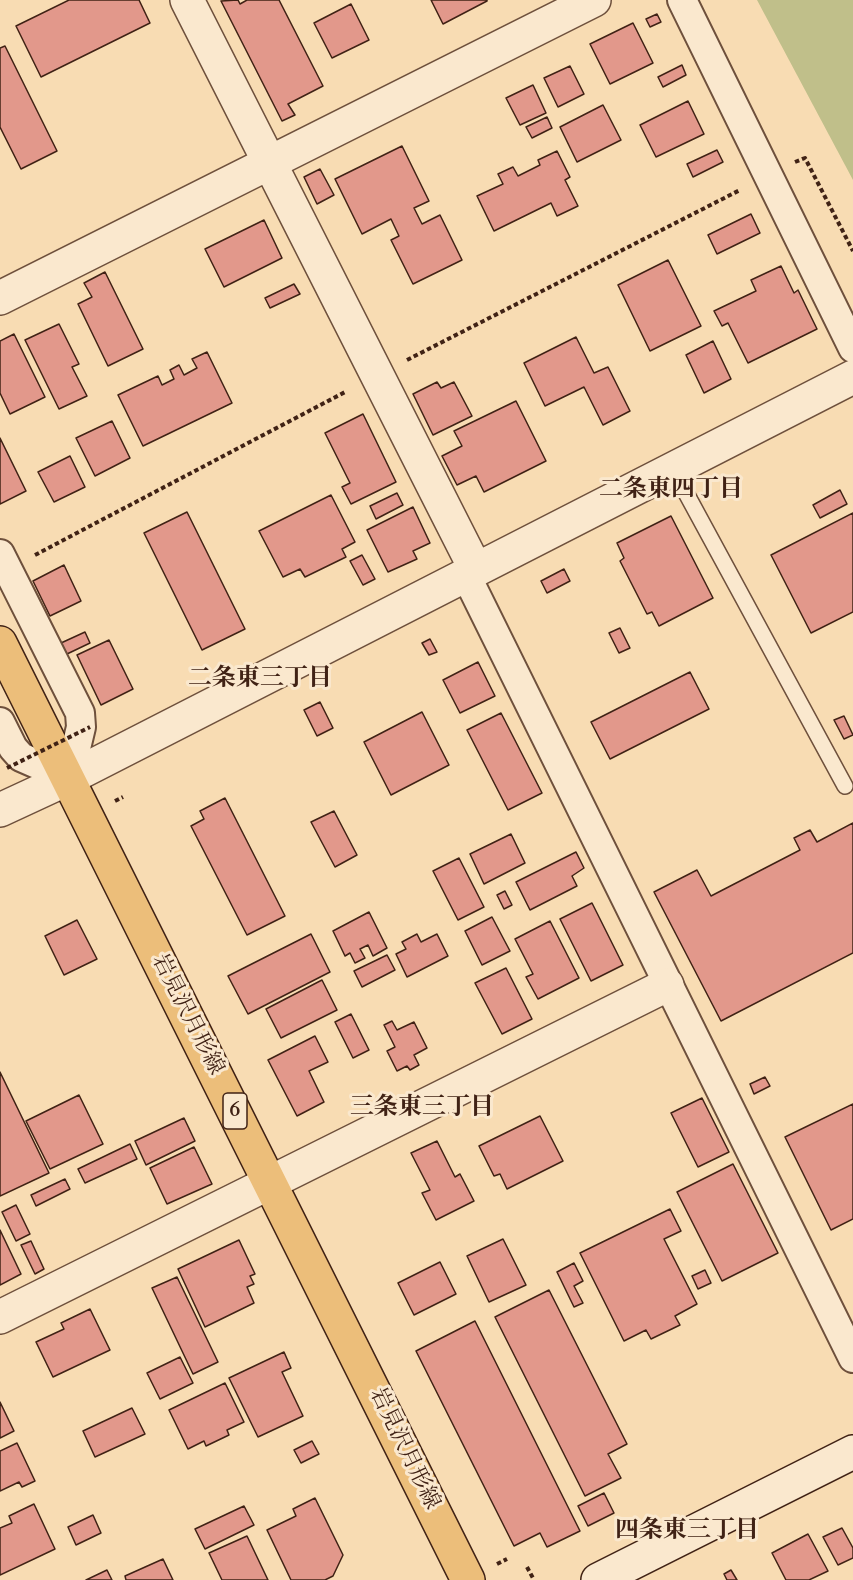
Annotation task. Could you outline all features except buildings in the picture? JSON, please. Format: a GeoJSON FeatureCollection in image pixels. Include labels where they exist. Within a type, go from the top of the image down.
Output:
{"type":"FeatureCollection","features":[{"type":"Feature","properties":{"kind":"main road","name":"岩見沢月形線"},"geometry":{"type":"LineString","coordinates":[[0,643],[468,1580]]}},
{"type":"Feature","properties":{"kind":"street"},"geometry":{"type":"LineString","coordinates":[[187,0],[270,161],[470,571],[667,985],[853,1358]]}},
{"type":"Feature","properties":{"kind":"street"},"geometry":{"type":"LineString","coordinates":[[0,298],[594,0]]}},
{"type":"Feature","properties":{"kind":"street"},"geometry":{"type":"LineString","coordinates":[[682,0],[853,348]]}},
{"type":"Feature","properties":{"kind":"street"},"geometry":{"type":"LineString","coordinates":[[0,810],[69,778],[853,377]]}},
{"type":"Feature","properties":{"kind":"street"},"geometry":{"type":"LineString","coordinates":[[4,562],[80,713],[81,727],[69,778]]}},
{"type":"Feature","properties":{"kind":"street"},"geometry":{"type":"LineString","coordinates":[[0,722],[13,748],[21,757],[69,778]]}},
{"type":"Feature","properties":{"kind":"street"},"geometry":{"type":"LineString","coordinates":[[0,1317],[667,985]]}},
{"type":"Feature","properties":{"kind":"street"},"geometry":{"type":"LineString","coordinates":[[598,1580],[853,1452]]}},
{"type":"Feature","properties":{"kind":"lane"},"geometry":{"type":"LineString","coordinates":[[673,469],[845,786]]}},
{"type":"Feature","properties":{"kind":"path"},"geometry":{"type":"LineString","coordinates":[[794,163],[804,158],[853,251]]}},
{"type":"Feature","properties":{"kind":"path"},"geometry":{"type":"LineString","coordinates":[[4,562],[742,190]]}},
{"type":"Feature","properties":{"kind":"path"},"geometry":{"type":"LineString","coordinates":[[7,768],[90,727]]}},
{"type":"Feature","properties":{"kind":"path"},"geometry":{"type":"LineString","coordinates":[[527,1567],[534,1580]]}},
{"type":"Feature","properties":{"kind":"shaded area"},"geometry":{"type":"Polygon","coordinates":[[[757,0],[853,0],[853,180],[757,0]]]}},
{"type":"Feature","properties":{"kind":"district","name":"二条東四丁目"},"geometry":{"type":"Point","coordinates":[671,490]}},
{"type":"Feature","properties":{"kind":"district","name":"二条東三丁目"},"geometry":{"type":"Point","coordinates":[260,679]}},
{"type":"Feature","properties":{"kind":"district","name":"三条東三丁目"},"geometry":{"type":"Point","coordinates":[422,1108]}},
{"type":"Feature","properties":{"kind":"district","name":"四条東三丁目"},"geometry":{"type":"Point","coordinates":[687,1531]}}]}
